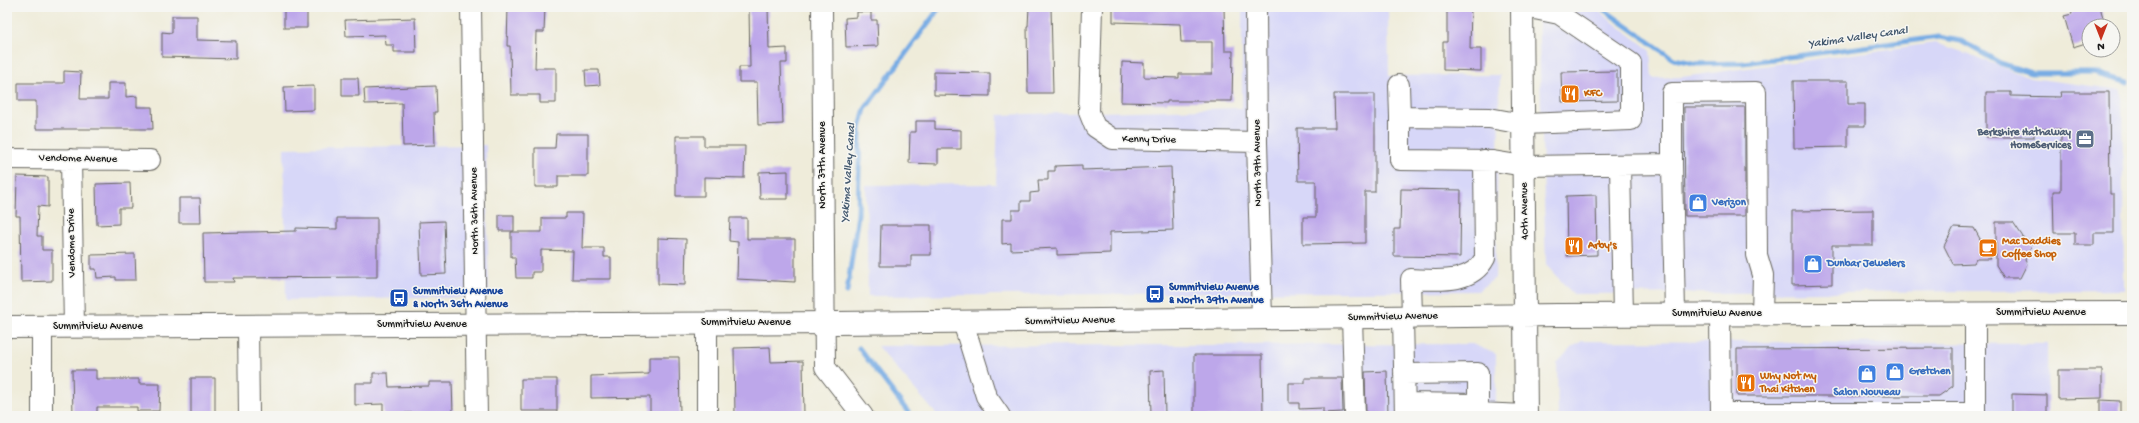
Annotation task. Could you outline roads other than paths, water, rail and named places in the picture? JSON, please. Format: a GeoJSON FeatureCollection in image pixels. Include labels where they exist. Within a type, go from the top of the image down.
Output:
{"type":"FeatureCollection","features":[{"type":"Feature","properties":{"kind":"main road","name":"40th Avenue"},"geometry":{"type":"LineString","coordinates":[[1523,7],[1526,416]]}},
{"type":"Feature","properties":{"kind":"main road","name":"Summitview Avenue"},"geometry":{"type":"LineString","coordinates":[[7,327],[963,322],[1675,314],[2132,314]]}},
{"type":"Feature","properties":{"kind":"street","name":"North 36th Avenue"},"geometry":{"type":"LineString","coordinates":[[471,7],[477,416]]}},
{"type":"Feature","properties":{"kind":"street","name":"North 37th Avenue"},"geometry":{"type":"LineString","coordinates":[[822,7],[825,367],[863,416]]}},
{"type":"Feature","properties":{"kind":"street","name":"Kenny Drive"},"geometry":{"type":"LineString","coordinates":[[1092,7],[1089,112],[1095,127],[1113,140],[1257,142]]}},
{"type":"Feature","properties":{"kind":"street","name":"North 39th Avenue"},"geometry":{"type":"LineString","coordinates":[[1256,7],[1257,142],[1262,319]]}},
{"type":"Feature","properties":{"kind":"street"},"geometry":{"type":"LineString","coordinates":[[1400,117],[1490,118],[1523,124],[1631,120],[1631,62],[1559,14],[1523,7]]}},
{"type":"Feature","properties":{"kind":"street"},"geometry":{"type":"LineString","coordinates":[[1399,86],[1400,160],[1484,160],[1524,166],[1672,164]]}},
{"type":"Feature","properties":{"kind":"street"},"geometry":{"type":"LineString","coordinates":[[1675,314],[1672,93],[1756,92],[1757,255],[1763,275],[1762,314]]}},
{"type":"Feature","properties":{"kind":"street","name":"Vendome Avenue"},"geometry":{"type":"LineString","coordinates":[[7,159],[150,160]]}},
{"type":"Feature","properties":{"kind":"street","name":"Vendome Drive"},"geometry":{"type":"LineString","coordinates":[[71,159],[74,327]]}},
{"type":"Feature","properties":{"kind":"street"},"geometry":{"type":"LineString","coordinates":[[1478,404],[1405,409],[1404,374],[1411,279],[1451,279],[1468,276],[1481,266],[1485,258],[1484,160]]}},
{"type":"Feature","properties":{"kind":"street"},"geometry":{"type":"LineString","coordinates":[[1620,165],[1623,315]]}},
{"type":"Feature","properties":{"kind":"street"},"geometry":{"type":"LineString","coordinates":[[1720,314],[1721,415],[1975,414],[1975,314]]}},
{"type":"Feature","properties":{"kind":"street"},"geometry":{"type":"LineString","coordinates":[[1352,318],[1354,416]]}},
{"type":"Feature","properties":{"kind":"street"},"geometry":{"type":"LineString","coordinates":[[963,322],[986,396],[1000,416]]}},
{"type":"Feature","properties":{"kind":"street"},"geometry":{"type":"LineString","coordinates":[[707,323],[707,416]]}},
{"type":"Feature","properties":{"kind":"street"},"geometry":{"type":"LineString","coordinates":[[248,326],[249,416]]}},
{"type":"Feature","properties":{"kind":"street"},"geometry":{"type":"LineString","coordinates":[[42,327],[42,416]]}},
{"type":"Feature","properties":{"kind":"street"},"geometry":{"type":"LineString","coordinates":[[1404,374],[1478,373],[1478,412],[1526,416]]}},
{"type":"Feature","properties":{"kind":"waterway","name":"Yakima Valley Canal"},"geometry":{"type":"LineString","coordinates":[[847,292],[858,214],[860,128],[865,109],[940,7]]}},
{"type":"Feature","properties":{"kind":"waterway","name":"Yakima Valley Canal"},"geometry":{"type":"LineString","coordinates":[[1600,7],[1674,59],[1698,64],[1743,63],[1939,37],[1961,41],[2000,63],[2031,73],[2095,73],[2127,82]]}},
{"type":"Feature","properties":{"kind":"waterway","name":"Yakima Valley Canal"},"geometry":{"type":"LineString","coordinates":[[859,348],[911,416]]}},
{"type":"Feature","properties":{"kind":"place","name":"KFC"},"geometry":{"type":"Point","coordinates":[1570,94]}},
{"type":"Feature","properties":{"kind":"place","name":"Berkshire Hathaway HomeServices"},"geometry":{"type":"Point","coordinates":[2085,139]}},
{"type":"Feature","properties":{"kind":"place","name":"Verizon"},"geometry":{"type":"Point","coordinates":[1698,203]}},
{"type":"Feature","properties":{"kind":"place","name":"Arby's"},"geometry":{"type":"Point","coordinates":[1574,246]}},
{"type":"Feature","properties":{"kind":"place","name":"Mac Daddies Coffee Shop"},"geometry":{"type":"Point","coordinates":[1988,248]}},
{"type":"Feature","properties":{"kind":"place","name":"Dunbar Jewelers"},"geometry":{"type":"Point","coordinates":[1813,264]}},
{"type":"Feature","properties":{"kind":"place","name":"Summitview Avenue & North 39th Avenue"},"geometry":{"type":"Point","coordinates":[1155,294]}},
{"type":"Feature","properties":{"kind":"place","name":"Summitview Avenue & North 36th Avenue"},"geometry":{"type":"Point","coordinates":[399,298]}},
{"type":"Feature","properties":{"kind":"place","name":"Gretchen"},"geometry":{"type":"Point","coordinates":[1895,372]}},
{"type":"Feature","properties":{"kind":"place","name":"Salon Nouveau"},"geometry":{"type":"Point","coordinates":[1867,374]}},
{"type":"Feature","properties":{"kind":"place","name":"Why Not My Thai Kitchen"},"geometry":{"type":"Point","coordinates":[1746,383]}}]}
